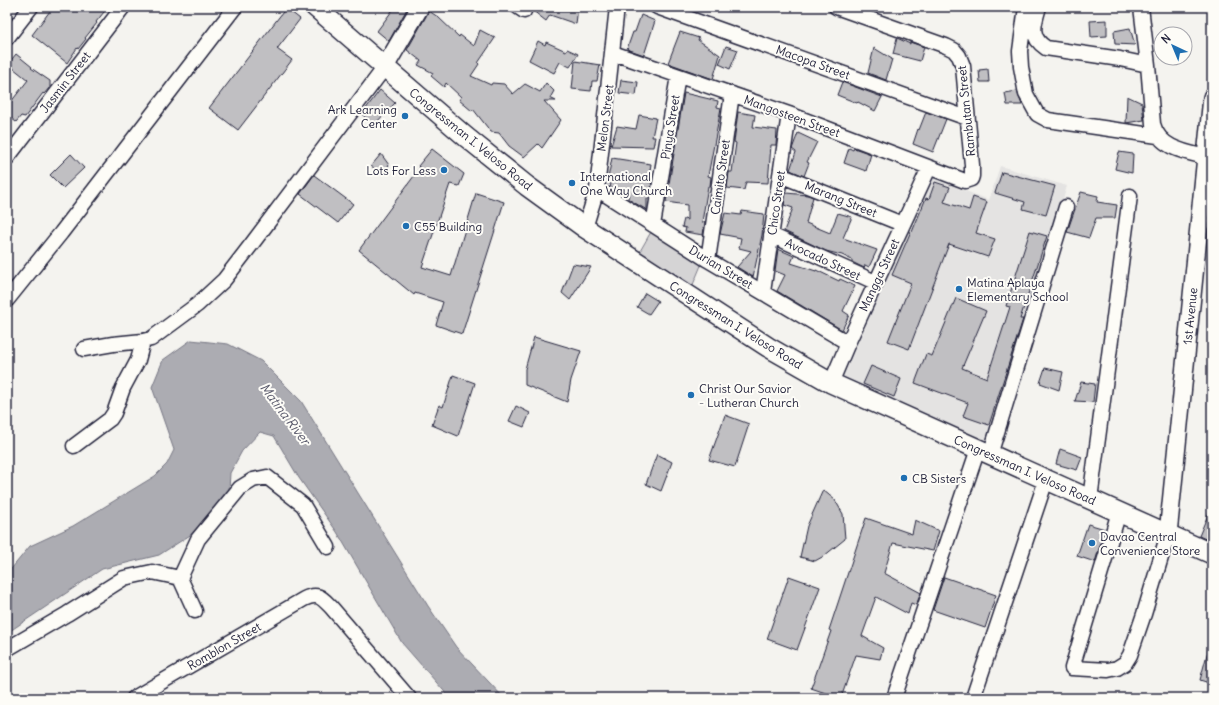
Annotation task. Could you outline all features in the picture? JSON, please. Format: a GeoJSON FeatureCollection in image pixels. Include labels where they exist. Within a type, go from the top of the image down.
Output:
{"type":"FeatureCollection","features":[{"type":"Feature","properties":{"kind":"main road","name":"Congressman I. Veloso Road"},"geometry":{"type":"LineString","coordinates":[[315,7],[488,155],[585,228],[768,347],[831,383],[1212,554]]}},
{"type":"Feature","properties":{"kind":"street"},"geometry":{"type":"LineString","coordinates":[[7,38],[31,7]]}},
{"type":"Feature","properties":{"kind":"street","name":"Jasmin Street"},"geometry":{"type":"LineString","coordinates":[[7,158],[124,7]]}},
{"type":"Feature","properties":{"kind":"street"},"geometry":{"type":"LineString","coordinates":[[7,300],[61,233],[235,7]]}},
{"type":"Feature","properties":{"kind":"street"},"geometry":{"type":"LineString","coordinates":[[84,349],[143,341],[151,338],[168,328],[197,305],[224,280],[385,67],[420,7]]}},
{"type":"Feature","properties":{"kind":"street","name":"Melon Street"},"geometry":{"type":"LineString","coordinates":[[585,228],[596,189],[613,53],[617,7]]}},
{"type":"Feature","properties":{"kind":"street","name":"Macopa Street"},"geometry":{"type":"LineString","coordinates":[[657,7],[967,118]]}},
{"type":"Feature","properties":{"kind":"street","name":"Rambutan Street"},"geometry":{"type":"LineString","coordinates":[[836,7],[938,43],[954,50],[959,56],[963,66],[972,164],[972,176],[970,179]]}},
{"type":"Feature","properties":{"kind":"street"},"geometry":{"type":"LineString","coordinates":[[1026,7],[1020,51],[1021,67],[1026,94],[1037,114],[1048,120],[1158,136]]}},
{"type":"Feature","properties":{"kind":"street"},"geometry":{"type":"LineString","coordinates":[[1040,7],[1034,30],[1039,44],[1046,48],[1120,59],[1148,65]]}},
{"type":"Feature","properties":{"kind":"street"},"geometry":{"type":"LineString","coordinates":[[1141,7],[1153,124],[1158,136],[1163,142],[1175,148],[1206,157]]}},
{"type":"Feature","properties":{"kind":"street","name":"Mangosteen Street"},"geometry":{"type":"LineString","coordinates":[[613,53],[789,114],[965,181],[970,179]]}},
{"type":"Feature","properties":{"kind":"street","name":"Pinya Street"},"geometry":{"type":"LineString","coordinates":[[653,225],[678,76]]}},
{"type":"Feature","properties":{"kind":"street","name":"Caimito Street"},"geometry":{"type":"LineString","coordinates":[[708,260],[732,94]]}},
{"type":"Feature","properties":{"kind":"street","name":"1st Avenue"},"geometry":{"type":"LineString","coordinates":[[1168,534],[1212,97]]}},
{"type":"Feature","properties":{"kind":"street","name":"Chico Street"},"geometry":{"type":"LineString","coordinates":[[762,292],[789,114]]}},
{"type":"Feature","properties":{"kind":"street","name":"Mangga Street"},"geometry":{"type":"LineString","coordinates":[[831,383],[875,282],[929,168]]}},
{"type":"Feature","properties":{"kind":"street","name":"Marang Street"},"geometry":{"type":"LineString","coordinates":[[780,175],[902,224]]}},
{"type":"Feature","properties":{"kind":"street","name":"Durian Street"},"geometry":{"type":"LineString","coordinates":[[596,189],[708,260],[848,343]]}},
{"type":"Feature","properties":{"kind":"street"},"geometry":{"type":"LineString","coordinates":[[1090,499],[1130,196]]}},
{"type":"Feature","properties":{"kind":"street"},"geometry":{"type":"LineString","coordinates":[[894,698],[984,452],[1066,207]]}},
{"type":"Feature","properties":{"kind":"street","name":"Avocado Street"},"geometry":{"type":"LineString","coordinates":[[771,235],[875,282]]}},
{"type":"Feature","properties":{"kind":"street"},"geometry":{"type":"LineString","coordinates":[[74,446],[110,420],[123,388],[138,360],[143,341]]}},
{"type":"Feature","properties":{"kind":"street"},"geometry":{"type":"LineString","coordinates":[[195,611],[180,578],[198,539],[240,488],[252,480],[267,477],[303,505],[328,547]]}},
{"type":"Feature","properties":{"kind":"street"},"geometry":{"type":"LineString","coordinates":[[973,698],[1046,480]]}},
{"type":"Feature","properties":{"kind":"street"},"geometry":{"type":"LineString","coordinates":[[1119,512],[1072,668],[1108,670],[1117,668],[1125,663],[1130,655],[1168,534]]}},
{"type":"Feature","properties":{"kind":"street"},"geometry":{"type":"LineString","coordinates":[[7,649],[67,614],[124,578],[152,572],[180,578]]}},
{"type":"Feature","properties":{"kind":"street","name":"Romblon Street"},"geometry":{"type":"LineString","coordinates":[[136,697],[304,599],[310,596],[315,596],[320,597],[331,607],[406,697]]}},
{"type":"Feature","properties":{"kind":"shaded area","name":"Matina Aplaya Elementary School"},"geometry":{"type":"Polygon","coordinates":[[[1000,166],[1067,186],[989,442],[842,379],[932,178],[989,200],[1000,166]]]}},
{"type":"Feature","properties":{"kind":"shaded area"},"geometry":{"type":"Polygon","coordinates":[[[652,230],[702,263],[692,287],[639,253],[652,230]]]}},
{"type":"Feature","properties":{"kind":"water","name":"Matina River"},"geometry":{"type":"Polygon","coordinates":[[[191,340],[228,344],[261,361],[301,401],[428,606],[456,647],[504,698],[450,698],[402,643],[337,532],[299,478],[274,436],[260,432],[242,451],[230,473],[229,490],[220,507],[198,530],[159,555],[102,569],[7,633],[7,574],[30,546],[73,526],[155,476],[167,464],[174,450],[152,387],[163,360],[191,340]]]}},
{"type":"Feature","properties":{"kind":"building"},"geometry":{"type":"Polygon","coordinates":[[[53,7],[108,7],[67,63],[32,35],[53,7]]]}},
{"type":"Feature","properties":{"kind":"building"},"geometry":{"type":"Polygon","coordinates":[[[395,7],[408,7],[389,41],[377,31],[395,7]]]}},
{"type":"Feature","properties":{"kind":"building"},"geometry":{"type":"Polygon","coordinates":[[[531,7],[578,7],[576,24],[550,15],[546,21],[532,10],[531,7]]]}},
{"type":"Feature","properties":{"kind":"building"},"geometry":{"type":"Polygon","coordinates":[[[286,8],[300,19],[277,49],[292,60],[238,130],[209,108],[286,8]]]}},
{"type":"Feature","properties":{"kind":"building"},"geometry":{"type":"Polygon","coordinates":[[[429,11],[438,17],[459,37],[460,35],[474,46],[480,30],[495,38],[471,76],[491,85],[492,83],[504,84],[513,94],[525,84],[540,92],[546,83],[554,91],[550,98],[556,101],[544,101],[561,120],[542,148],[538,144],[524,157],[509,146],[499,133],[491,132],[473,109],[472,111],[459,100],[461,97],[446,83],[444,87],[431,76],[433,73],[418,65],[421,61],[407,50],[429,11]]]}},
{"type":"Feature","properties":{"kind":"building"},"geometry":{"type":"Polygon","coordinates":[[[641,15],[655,21],[644,55],[627,49],[641,15]]]}},
{"type":"Feature","properties":{"kind":"building"},"geometry":{"type":"Polygon","coordinates":[[[1107,20],[1107,36],[1091,37],[1090,21],[1107,20]]]}},
{"type":"Feature","properties":{"kind":"building"},"geometry":{"type":"Polygon","coordinates":[[[1130,28],[1135,45],[1115,44],[1114,31],[1130,28]]]}},
{"type":"Feature","properties":{"kind":"building"},"geometry":{"type":"Polygon","coordinates":[[[680,32],[699,38],[698,40],[720,55],[713,79],[668,63],[680,32]]]}},
{"type":"Feature","properties":{"kind":"building"},"geometry":{"type":"Polygon","coordinates":[[[897,38],[910,44],[910,42],[924,47],[920,61],[893,54],[897,38]]]}},
{"type":"Feature","properties":{"kind":"building"},"geometry":{"type":"Polygon","coordinates":[[[538,41],[545,45],[546,42],[566,51],[567,49],[578,54],[570,67],[560,62],[554,73],[529,60],[538,41]]]}},
{"type":"Feature","properties":{"kind":"building"},"geometry":{"type":"Polygon","coordinates":[[[726,46],[738,50],[730,69],[719,64],[726,46]]]}},
{"type":"Feature","properties":{"kind":"building"},"geometry":{"type":"Polygon","coordinates":[[[874,48],[892,59],[886,80],[868,73],[874,48]]]}},
{"type":"Feature","properties":{"kind":"building"},"geometry":{"type":"Polygon","coordinates":[[[16,54],[32,67],[31,68],[50,81],[50,87],[44,94],[43,93],[25,117],[21,116],[16,122],[7,115],[7,107],[28,80],[8,64],[16,54]]]}},
{"type":"Feature","properties":{"kind":"building"},"geometry":{"type":"Polygon","coordinates":[[[575,61],[600,65],[597,81],[592,81],[591,91],[572,89],[575,61]]]}},
{"type":"Feature","properties":{"kind":"building"},"geometry":{"type":"Polygon","coordinates":[[[988,69],[989,82],[980,82],[979,70],[988,69]]]}},
{"type":"Feature","properties":{"kind":"building"},"geometry":{"type":"Polygon","coordinates":[[[621,80],[638,82],[636,95],[619,93],[621,80]]]}},
{"type":"Feature","properties":{"kind":"building"},"geometry":{"type":"Polygon","coordinates":[[[842,82],[882,97],[875,111],[858,102],[857,103],[837,95],[842,82]]]}},
{"type":"Feature","properties":{"kind":"building"},"geometry":{"type":"Polygon","coordinates":[[[380,90],[395,103],[373,126],[362,114],[380,90]]]}},
{"type":"Feature","properties":{"kind":"building"},"geometry":{"type":"Polygon","coordinates":[[[1017,91],[1022,105],[1007,105],[1005,93],[1017,91]]]}},
{"type":"Feature","properties":{"kind":"building"},"geometry":{"type":"Polygon","coordinates":[[[684,93],[718,101],[717,107],[721,108],[708,176],[711,177],[702,222],[705,222],[703,235],[685,232],[686,228],[682,227],[684,219],[687,220],[687,205],[666,202],[684,93]]]}},
{"type":"Feature","properties":{"kind":"building"},"geometry":{"type":"Polygon","coordinates":[[[1127,96],[1142,103],[1144,120],[1126,123],[1127,96]]]}},
{"type":"Feature","properties":{"kind":"building"},"geometry":{"type":"Polygon","coordinates":[[[738,112],[755,115],[753,127],[777,130],[776,145],[771,145],[768,183],[746,182],[744,190],[727,188],[729,172],[732,172],[738,112]]]}},
{"type":"Feature","properties":{"kind":"building"},"geometry":{"type":"Polygon","coordinates":[[[926,112],[946,119],[933,152],[913,144],[926,112]]]}},
{"type":"Feature","properties":{"kind":"building"},"geometry":{"type":"Polygon","coordinates":[[[639,115],[656,118],[652,137],[655,137],[653,147],[611,146],[617,126],[636,129],[639,115]]]}},
{"type":"Feature","properties":{"kind":"building"},"geometry":{"type":"Polygon","coordinates":[[[798,133],[817,142],[807,162],[809,163],[804,176],[790,170],[796,152],[792,149],[798,133]]]}},
{"type":"Feature","properties":{"kind":"building"},"geometry":{"type":"Polygon","coordinates":[[[849,148],[853,150],[854,148],[871,154],[866,171],[844,163],[849,148]]]}},
{"type":"Feature","properties":{"kind":"building","name":"C55 Building"},"geometry":{"type":"Polygon","coordinates":[[[432,149],[464,174],[459,186],[450,184],[422,267],[451,276],[476,193],[504,202],[462,334],[436,325],[443,302],[415,293],[414,295],[359,250],[420,168],[418,166],[432,149]]]}},
{"type":"Feature","properties":{"kind":"building"},"geometry":{"type":"Polygon","coordinates":[[[1119,152],[1133,154],[1132,173],[1115,169],[1119,152]]]}},
{"type":"Feature","properties":{"kind":"building"},"geometry":{"type":"Polygon","coordinates":[[[71,154],[84,168],[63,188],[50,175],[71,154]]]}},
{"type":"Feature","properties":{"kind":"building"},"geometry":{"type":"Polygon","coordinates":[[[381,154],[389,165],[382,174],[371,166],[381,154]]]}},
{"type":"Feature","properties":{"kind":"building"},"geometry":{"type":"Polygon","coordinates":[[[612,158],[651,164],[648,182],[652,182],[649,199],[647,199],[647,210],[628,199],[629,193],[616,191],[610,187],[611,184],[607,183],[612,158]]]}},
{"type":"Feature","properties":{"kind":"building"},"geometry":{"type":"Polygon","coordinates":[[[1002,172],[1055,186],[1046,215],[1023,209],[1025,202],[995,193],[1002,172]]]}},
{"type":"Feature","properties":{"kind":"building"},"geometry":{"type":"Polygon","coordinates":[[[314,175],[353,204],[338,223],[300,194],[314,175]]]}},
{"type":"Feature","properties":{"kind":"building"},"geometry":{"type":"Polygon","coordinates":[[[935,182],[950,187],[944,202],[969,210],[973,197],[987,202],[976,233],[995,239],[988,257],[949,244],[909,349],[888,341],[911,283],[892,275],[926,198],[929,199],[935,182]]]}},
{"type":"Feature","properties":{"kind":"building"},"geometry":{"type":"Polygon","coordinates":[[[1081,192],[1098,196],[1097,202],[1117,205],[1115,218],[1096,218],[1089,238],[1067,232],[1081,192]]]}},
{"type":"Feature","properties":{"kind":"building"},"geometry":{"type":"Polygon","coordinates":[[[786,193],[808,195],[813,197],[806,223],[830,233],[838,213],[852,217],[843,238],[877,250],[869,267],[865,265],[864,268],[842,255],[826,251],[784,231],[793,208],[784,205],[786,193]]]}},
{"type":"Feature","properties":{"kind":"building"},"geometry":{"type":"Polygon","coordinates":[[[742,211],[764,214],[762,235],[753,277],[737,267],[751,251],[739,248],[741,238],[720,234],[725,213],[741,215],[742,211]]]}},
{"type":"Feature","properties":{"kind":"building"},"geometry":{"type":"Polygon","coordinates":[[[1030,231],[1047,236],[1020,319],[1023,319],[989,425],[963,416],[968,403],[915,383],[926,354],[932,356],[956,298],[986,311],[962,368],[987,378],[1010,307],[1006,306],[1030,231]]]}},
{"type":"Feature","properties":{"kind":"building"},"geometry":{"type":"Polygon","coordinates":[[[778,249],[794,256],[791,263],[816,270],[839,281],[840,279],[855,286],[843,311],[849,315],[842,330],[777,291],[785,275],[775,271],[778,249]]]}},
{"type":"Feature","properties":{"kind":"building"},"geometry":{"type":"Polygon","coordinates":[[[573,264],[591,267],[570,300],[562,293],[573,264]]]}},
{"type":"Feature","properties":{"kind":"building"},"geometry":{"type":"Polygon","coordinates":[[[645,293],[658,301],[649,314],[637,307],[645,293]]]}},
{"type":"Feature","properties":{"kind":"building"},"geometry":{"type":"Polygon","coordinates":[[[534,337],[581,351],[571,380],[567,402],[525,385],[525,369],[534,337]]]}},
{"type":"Feature","properties":{"kind":"building"},"geometry":{"type":"Polygon","coordinates":[[[871,366],[901,379],[894,397],[863,384],[871,366]]]}},
{"type":"Feature","properties":{"kind":"building"},"geometry":{"type":"Polygon","coordinates":[[[1045,368],[1063,372],[1059,390],[1040,383],[1045,368]]]}},
{"type":"Feature","properties":{"kind":"building"},"geometry":{"type":"Polygon","coordinates":[[[453,375],[475,383],[458,436],[432,425],[439,405],[443,407],[453,375]]]}},
{"type":"Feature","properties":{"kind":"building"},"geometry":{"type":"Polygon","coordinates":[[[1081,382],[1095,384],[1093,402],[1075,401],[1081,382]]]}},
{"type":"Feature","properties":{"kind":"building"},"geometry":{"type":"Polygon","coordinates":[[[516,406],[530,413],[524,427],[509,421],[516,406]]]}},
{"type":"Feature","properties":{"kind":"building"},"geometry":{"type":"Polygon","coordinates":[[[725,415],[749,424],[735,467],[709,460],[725,415]]]}},
{"type":"Feature","properties":{"kind":"building"},"geometry":{"type":"Polygon","coordinates":[[[1060,449],[1082,457],[1077,470],[1056,464],[1060,449]]]}},
{"type":"Feature","properties":{"kind":"building"},"geometry":{"type":"Polygon","coordinates":[[[657,454],[672,462],[661,491],[646,484],[657,454]]]}},
{"type":"Feature","properties":{"kind":"building"},"geometry":{"type":"Polygon","coordinates":[[[823,490],[835,500],[843,514],[845,539],[824,556],[815,561],[800,557],[807,526],[823,490]]]}},
{"type":"Feature","properties":{"kind":"building"},"geometry":{"type":"Polygon","coordinates":[[[1212,505],[1212,542],[1199,536],[1212,505]]]}},
{"type":"Feature","properties":{"kind":"building"},"geometry":{"type":"Polygon","coordinates":[[[866,518],[912,534],[915,520],[939,531],[933,551],[893,543],[884,573],[921,593],[916,605],[911,603],[908,614],[876,597],[862,636],[883,648],[880,659],[856,655],[840,698],[811,688],[831,631],[829,630],[866,518]]]}},
{"type":"Feature","properties":{"kind":"building","name":"Davao Central Convenience Store"},"geometry":{"type":"Polygon","coordinates":[[[1088,524],[1105,529],[1095,562],[1077,556],[1088,524]]]}},
{"type":"Feature","properties":{"kind":"building"},"geometry":{"type":"Polygon","coordinates":[[[789,576],[820,587],[797,650],[767,639],[789,576]]]}},
{"type":"Feature","properties":{"kind":"building"},"geometry":{"type":"Polygon","coordinates":[[[944,577],[996,595],[985,628],[933,610],[944,577]]]}},
{"type":"Feature","properties":{"kind":"building"},"geometry":{"type":"Polygon","coordinates":[[[1209,647],[1212,648],[1212,684],[1200,680],[1209,647]]]}},
{"type":"Feature","properties":{"kind":"place","name":"Ark Learning Center"},"geometry":{"type":"Point","coordinates":[405,116]}},
{"type":"Feature","properties":{"kind":"place","name":"Lots For Less"},"geometry":{"type":"Point","coordinates":[444,170]}},
{"type":"Feature","properties":{"kind":"place","name":"International One Way Church"},"geometry":{"type":"Point","coordinates":[572,183]}},
{"type":"Feature","properties":{"kind":"place","name":"C55 Building"},"geometry":{"type":"Point","coordinates":[406,226]}},
{"type":"Feature","properties":{"kind":"place","name":"Matina Aplaya Elementary School"},"geometry":{"type":"Point","coordinates":[959,289]}},
{"type":"Feature","properties":{"kind":"place","name":"Christ Our Savior - Lutheran Church"},"geometry":{"type":"Point","coordinates":[691,395]}},
{"type":"Feature","properties":{"kind":"place","name":"CB Sisters"},"geometry":{"type":"Point","coordinates":[904,478]}},
{"type":"Feature","properties":{"kind":"place","name":"Davao Central Convenience Store"},"geometry":{"type":"Point","coordinates":[1092,543]}}]}
